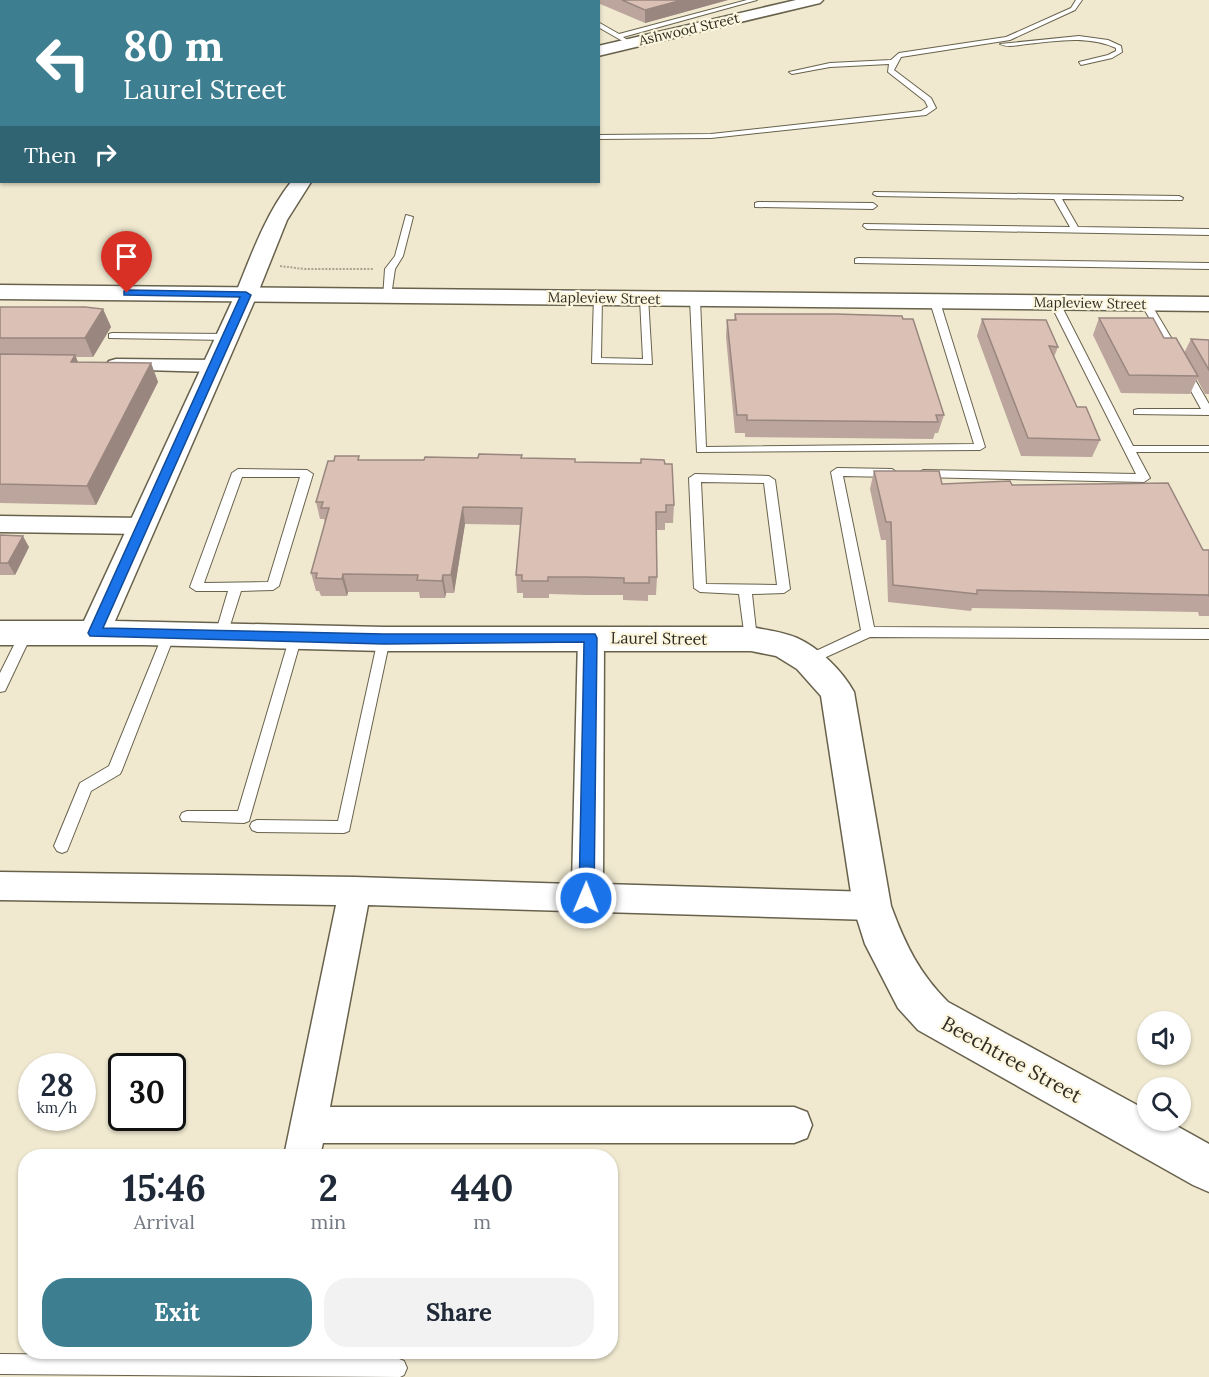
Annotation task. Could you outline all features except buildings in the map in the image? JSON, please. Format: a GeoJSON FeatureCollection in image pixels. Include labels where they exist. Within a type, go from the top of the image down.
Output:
{"type":"FeatureCollection","features":[{"type":"Feature","properties":{"kind":"main road","name":"Ashwood Street"},"geometry":{"type":"LineString","coordinates":[[600,50],[625,39],[815,0]]}},
{"type":"Feature","properties":{"kind":"main road"},"geometry":{"type":"LineString","coordinates":[[94,633],[282,210],[300,183]]}},
{"type":"Feature","properties":{"kind":"main road","name":"Mapleview Street"},"geometry":{"type":"LineString","coordinates":[[0,292],[1209,304]]}},
{"type":"Feature","properties":{"kind":"main road","name":"Laurel Street"},"geometry":{"type":"LineString","coordinates":[[13,634],[169,634],[384,639],[751,639],[785,646],[808,660]]}},
{"type":"Feature","properties":{"kind":"main road","name":"Beechtree Street"},"geometry":{"type":"LineString","coordinates":[[808,660],[837,692],[872,906],[885,944],[912,994],[933,1016],[1209,1169]]}},
{"type":"Feature","properties":{"kind":"street"},"geometry":{"type":"LineString","coordinates":[[93,365],[214,366]]}},
{"type":"Feature","properties":{"kind":"street"},"geometry":{"type":"LineString","coordinates":[[0,524],[143,526]]}},
{"type":"Feature","properties":{"kind":"street"},"geometry":{"type":"LineString","coordinates":[[586,898],[591,638]]}},
{"type":"Feature","properties":{"kind":"street"},"geometry":{"type":"LineString","coordinates":[[0,886],[355,891],[872,906]]}},
{"type":"Feature","properties":{"kind":"street"},"geometry":{"type":"LineString","coordinates":[[355,891],[305,1141],[794,1125]]}},
{"type":"Feature","properties":{"kind":"lane"},"geometry":{"type":"LineString","coordinates":[[600,25],[625,39],[754,0]]}},
{"type":"Feature","properties":{"kind":"lane"},"geometry":{"type":"LineString","coordinates":[[600,137],[711,136],[923,113],[932,108],[928,100],[890,71],[899,55],[1008,39],[1072,9],[1079,0]]}},
{"type":"Feature","properties":{"kind":"lane"},"geometry":{"type":"LineString","coordinates":[[979,44],[1102,39],[1119,47],[1119,52],[1110,57],[1082,63]]}},
{"type":"Feature","properties":{"kind":"lane"},"geometry":{"type":"LineString","coordinates":[[792,72],[830,65],[893,62]]}},
{"type":"Feature","properties":{"kind":"lane"},"geometry":{"type":"LineString","coordinates":[[877,194],[1179,198]]}},
{"type":"Feature","properties":{"kind":"lane"},"geometry":{"type":"LineString","coordinates":[[1057,197],[1075,229]]}},
{"type":"Feature","properties":{"kind":"lane"},"geometry":{"type":"LineString","coordinates":[[758,205],[873,206]]}},
{"type":"Feature","properties":{"kind":"lane"},"geometry":{"type":"LineString","coordinates":[[387,296],[390,269],[399,256],[409,217]]}},
{"type":"Feature","properties":{"kind":"lane"},"geometry":{"type":"LineString","coordinates":[[867,226],[1209,232]]}},
{"type":"Feature","properties":{"kind":"lane"},"geometry":{"type":"LineString","coordinates":[[858,261],[1209,266]]}},
{"type":"Feature","properties":{"kind":"lane"},"geometry":{"type":"LineString","coordinates":[[597,298],[596,361],[648,362],[645,299]]}},
{"type":"Feature","properties":{"kind":"lane"},"geometry":{"type":"LineString","coordinates":[[695,299],[700,450],[980,447],[934,302]]}},
{"type":"Feature","properties":{"kind":"lane"},"geometry":{"type":"LineString","coordinates":[[868,632],[837,472],[1144,478],[1055,303]]}},
{"type":"Feature","properties":{"kind":"lane"},"geometry":{"type":"LineString","coordinates":[[1138,412],[1208,412],[1146,304]]}},
{"type":"Feature","properties":{"kind":"lane"},"geometry":{"type":"LineString","coordinates":[[112,336],[227,337]]}},
{"type":"Feature","properties":{"kind":"lane"},"geometry":{"type":"LineString","coordinates":[[1130,449],[1209,449]]}},
{"type":"Feature","properties":{"kind":"lane"},"geometry":{"type":"LineString","coordinates":[[238,473],[307,474],[273,586],[236,587],[196,587],[238,473]]}},
{"type":"Feature","properties":{"kind":"lane"},"geometry":{"type":"LineString","coordinates":[[695,478],[769,480],[784,589],[744,590],[700,588],[695,478]]}},
{"type":"Feature","properties":{"kind":"lane"},"geometry":{"type":"LineString","coordinates":[[221,635],[236,587]]}},
{"type":"Feature","properties":{"kind":"lane"},"geometry":{"type":"LineString","coordinates":[[744,590],[751,639]]}},
{"type":"Feature","properties":{"kind":"lane"},"geometry":{"type":"LineString","coordinates":[[808,660],[868,632],[1209,634]]}},
{"type":"Feature","properties":{"kind":"lane"},"geometry":{"type":"LineString","coordinates":[[0,687],[13,634]]}},
{"type":"Feature","properties":{"kind":"lane"},"geometry":{"type":"LineString","coordinates":[[62,846],[85,787],[115,770],[169,634]]}},
{"type":"Feature","properties":{"kind":"lane"},"geometry":{"type":"LineString","coordinates":[[187,817],[244,817],[296,636]]}},
{"type":"Feature","properties":{"kind":"lane"},"geometry":{"type":"LineString","coordinates":[[257,826],[344,827],[384,639]]}},
{"type":"Feature","properties":{"kind":"lane"},"geometry":{"type":"LineString","coordinates":[[0,1364],[397,1368]]}},
{"type":"Feature","properties":{"kind":"path"},"geometry":{"type":"LineString","coordinates":[[290,266],[304,269],[374,269]]}},
{"type":"Feature","properties":{"kind":"route"},"geometry":{"type":"LineString","coordinates":[[127,293],[246,295],[94,633],[384,639],[591,638],[586,898]]}}]}
